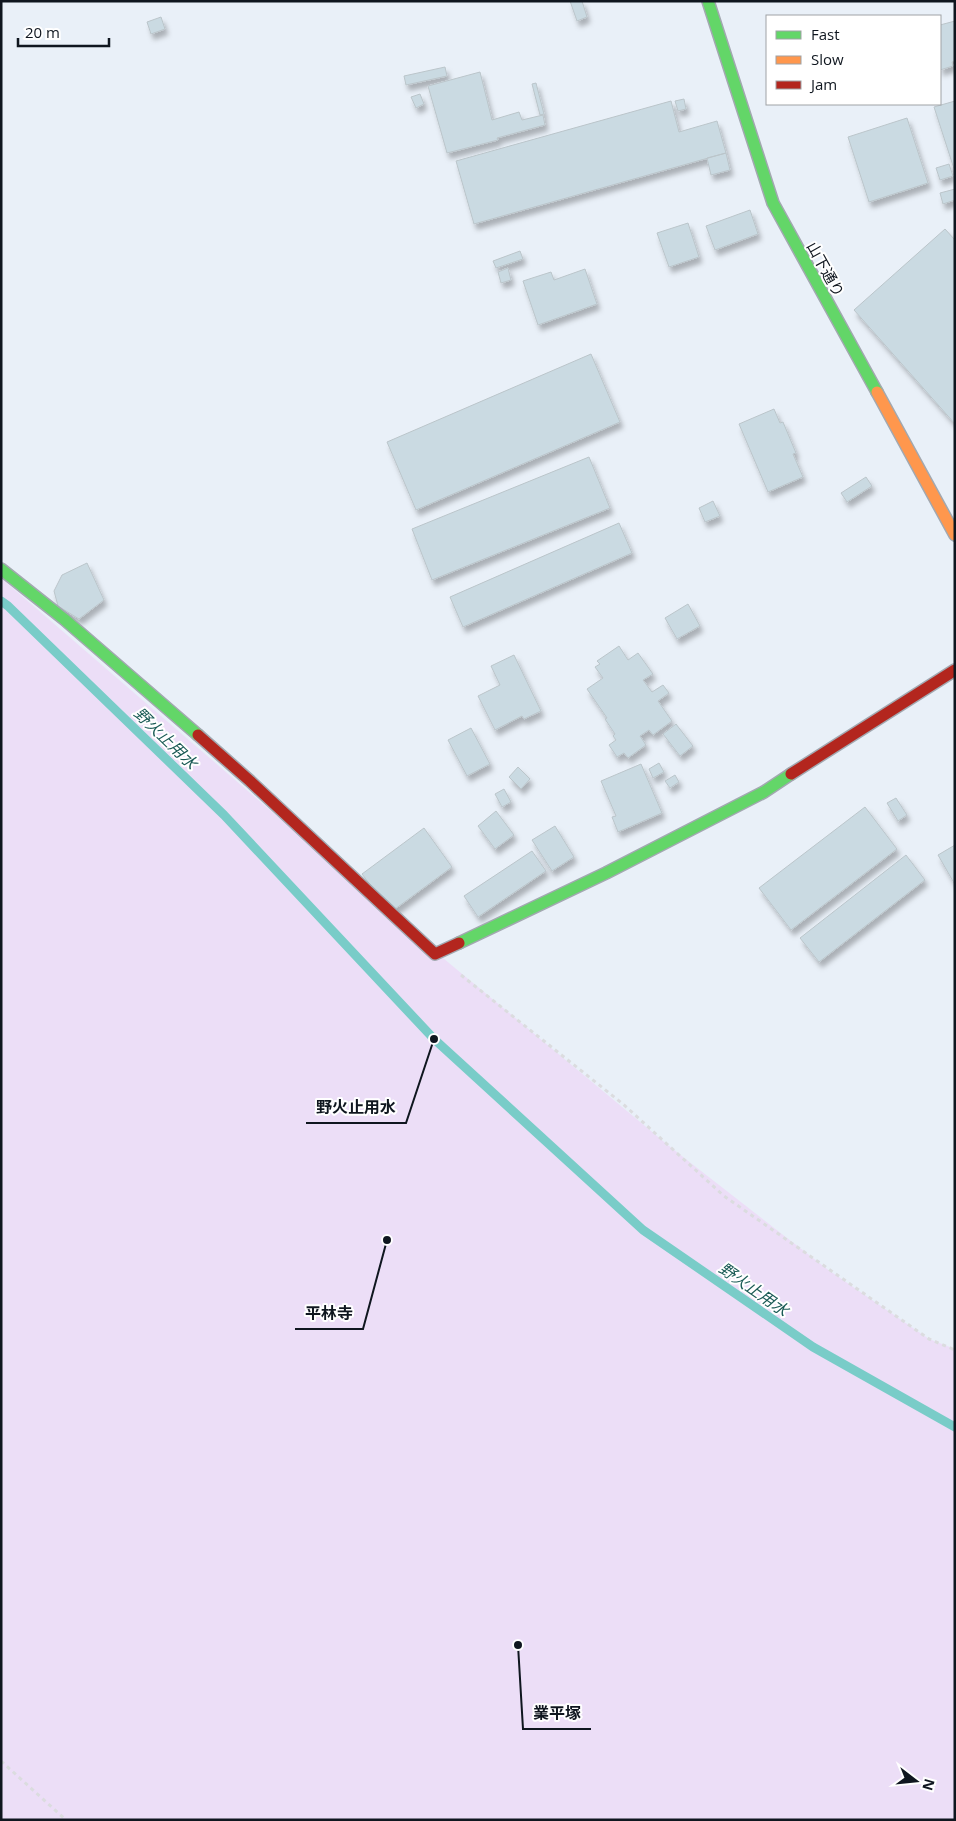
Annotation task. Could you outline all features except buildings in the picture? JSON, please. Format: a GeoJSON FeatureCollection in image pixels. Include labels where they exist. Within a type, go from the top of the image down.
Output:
{"type":"FeatureCollection","features":[{"type":"Feature","properties":{"kind":"street","name":"山下通り"},"geometry":{"type":"LineString","coordinates":[[708,1],[773,202],[955,535]]}},
{"type":"Feature","properties":{"kind":"street"},"geometry":{"type":"LineString","coordinates":[[1,569],[64,620],[250,780],[435,954],[606,873],[764,792],[955,670]]}},
{"type":"Feature","properties":{"kind":"path"},"geometry":{"type":"LineString","coordinates":[[435,954],[623,1104],[724,1196],[929,1339],[955,1350]]}},
{"type":"Feature","properties":{"kind":"path"},"geometry":{"type":"LineString","coordinates":[[1,1761],[66,1820]]}},
{"type":"Feature","properties":{"kind":"shaded area"},"geometry":{"type":"Polygon","coordinates":[[[1,578],[401,923],[669,1146],[827,1269],[929,1339],[955,1349],[955,1820],[1,1820],[1,578]]]}},
{"type":"Feature","properties":{"kind":"waterway","name":"野火止用水"},"geometry":{"type":"LineString","coordinates":[[1,601],[224,815],[434,1039],[643,1230],[813,1347],[955,1427]]}},
{"type":"Feature","properties":{"kind":"traffic: fast"},"geometry":{"type":"LineString","coordinates":[[708,1],[773,203],[877,392]]}},
{"type":"Feature","properties":{"kind":"traffic: fast"},"geometry":{"type":"LineString","coordinates":[[1,569],[64,619],[198,735]]}},
{"type":"Feature","properties":{"kind":"traffic: fast"},"geometry":{"type":"LineString","coordinates":[[459,943],[606,873],[764,792],[791,774]]}},
{"type":"Feature","properties":{"kind":"traffic: slow"},"geometry":{"type":"LineString","coordinates":[[877,392],[955,535]]}},
{"type":"Feature","properties":{"kind":"traffic: jam"},"geometry":{"type":"LineString","coordinates":[[791,774],[955,670]]}},
{"type":"Feature","properties":{"kind":"traffic: jam"},"geometry":{"type":"LineString","coordinates":[[198,735],[250,781],[435,954],[459,943]]}},
{"type":"Feature","properties":{"kind":"place","name":"野火止用水"},"geometry":{"type":"Point","coordinates":[434,1039]}},
{"type":"Feature","properties":{"kind":"place","name":"平林寺"},"geometry":{"type":"Point","coordinates":[387,1240]}},
{"type":"Feature","properties":{"kind":"place","name":"業平塚"},"geometry":{"type":"Point","coordinates":[518,1645]}}]}
